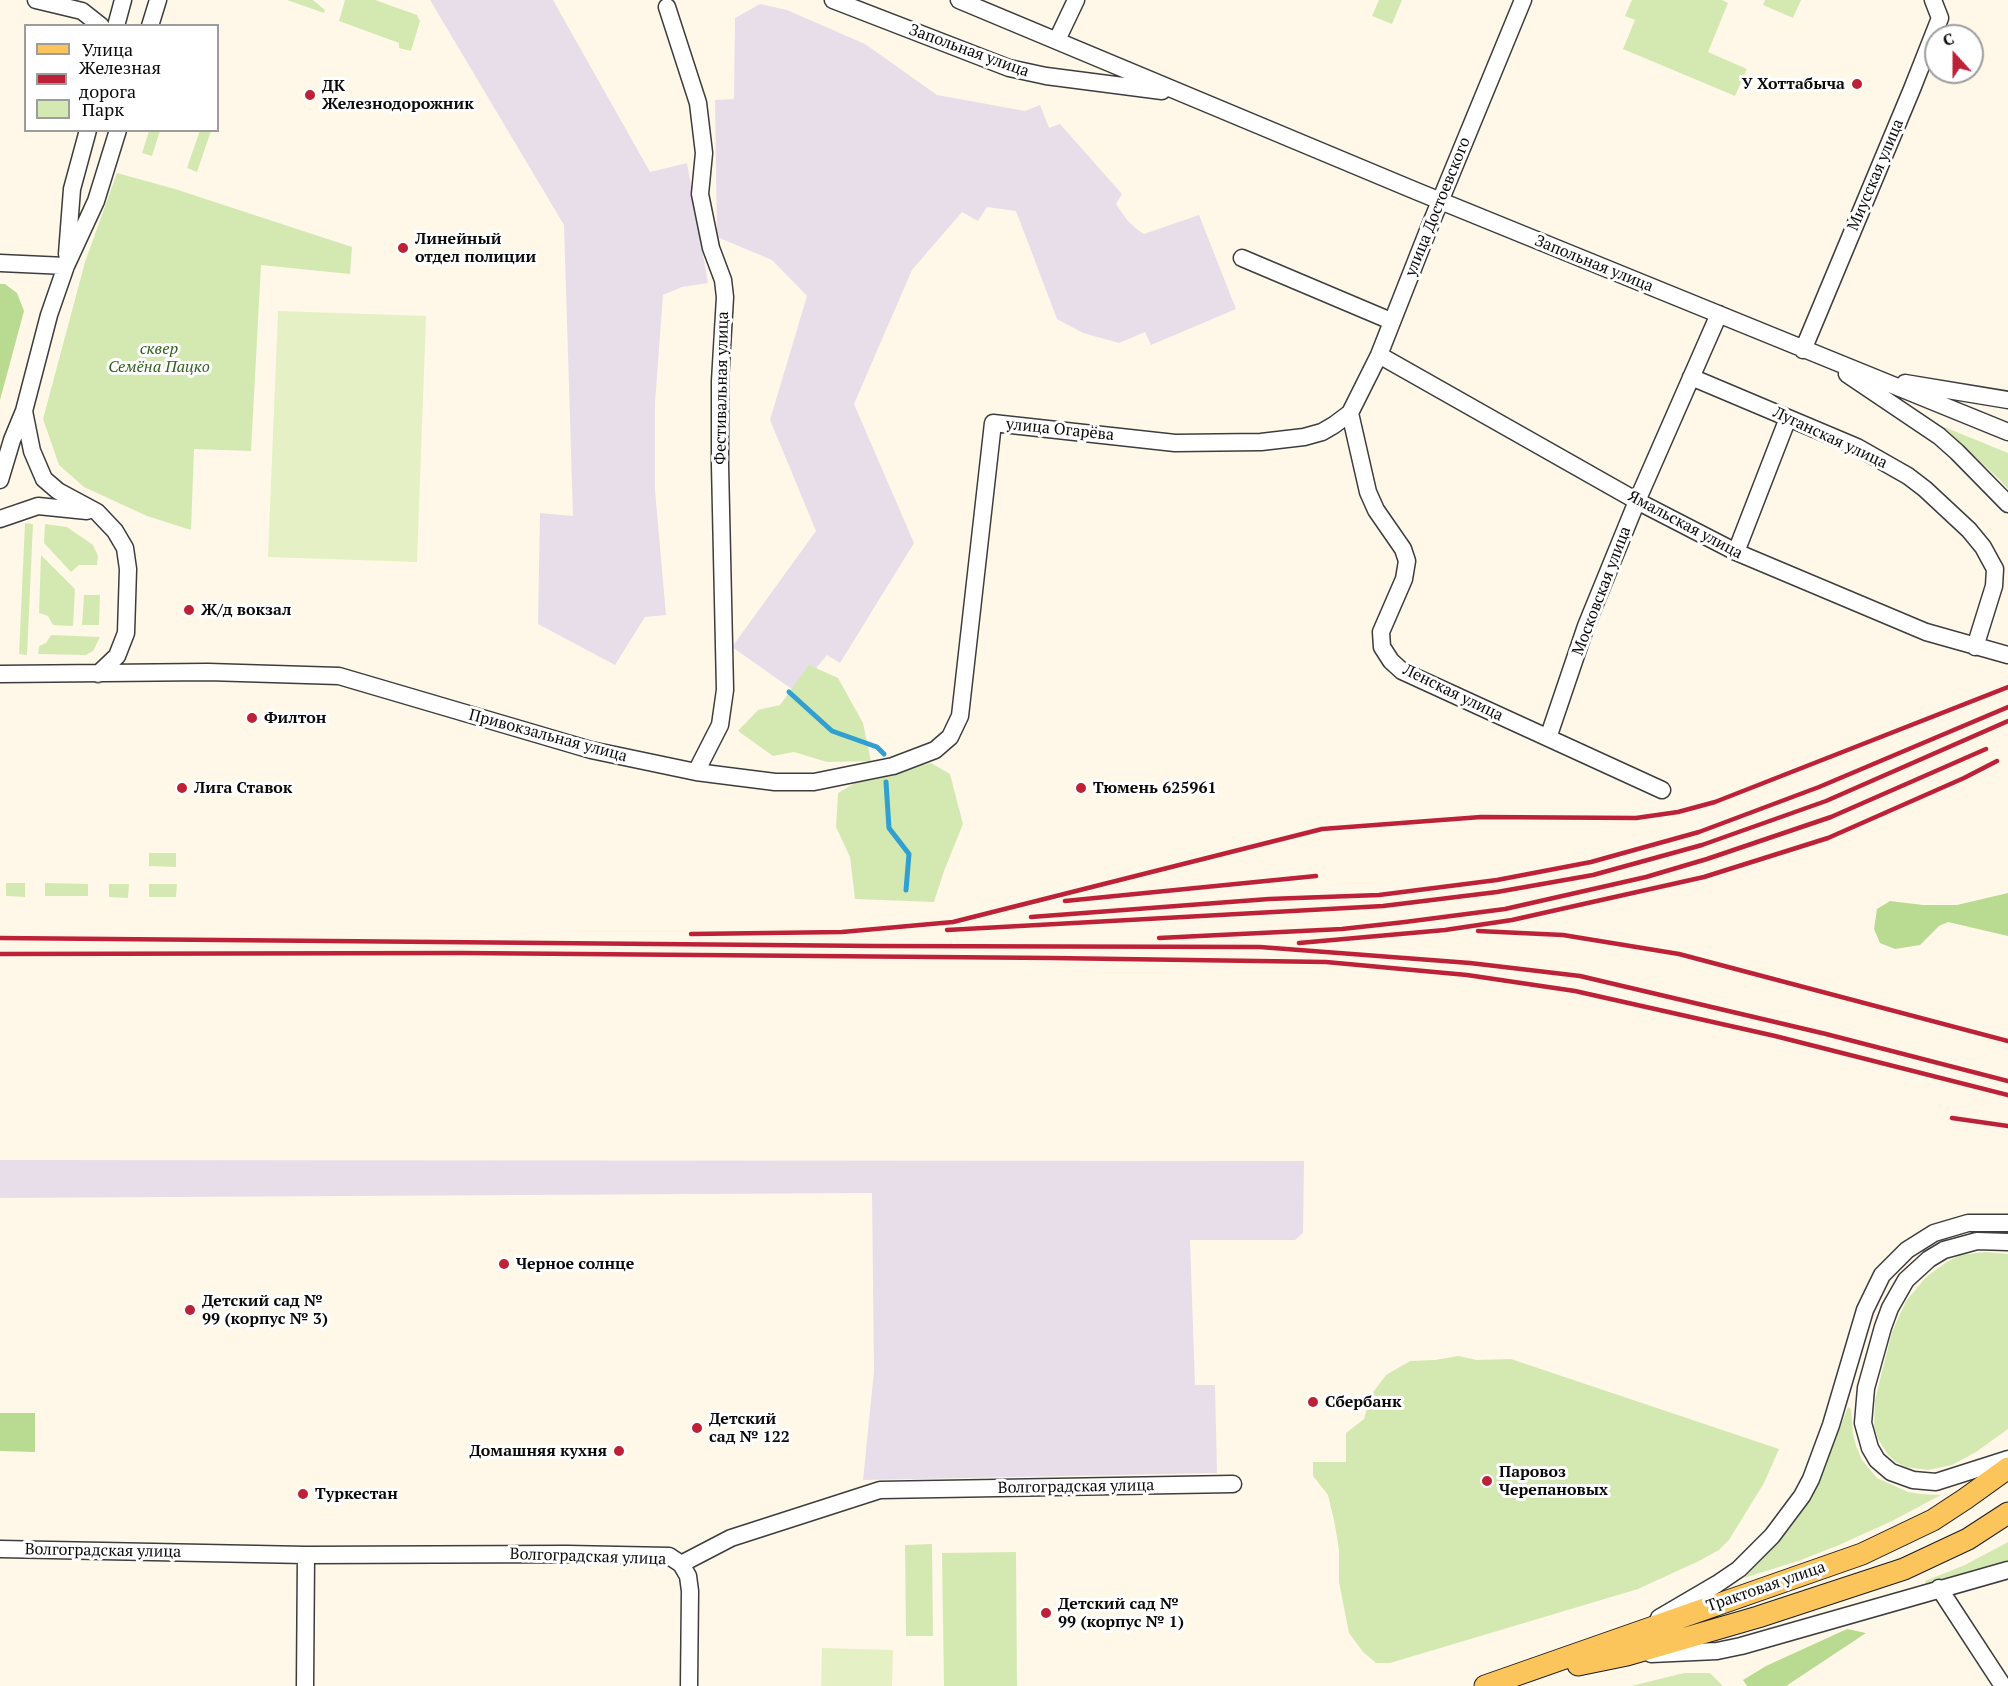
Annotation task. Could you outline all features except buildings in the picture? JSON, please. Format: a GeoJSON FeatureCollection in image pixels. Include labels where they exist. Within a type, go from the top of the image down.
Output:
{"type":"FeatureCollection","features":[{"type":"Feature","properties":{"kind":"main road","name":"Трактовая улица"},"geometry":{"type":"LineString","coordinates":[[1628,1645],[1862,1554],[1933,1520],[2008,1468]]}},
{"type":"Feature","properties":{"kind":"main road","name":"Трактовая улица"},"geometry":{"type":"LineString","coordinates":[[1485,1686],[1628,1645],[1758,1617],[1904,1569],[1944,1551],[2008,1513]]}},
{"type":"Feature","properties":{"kind":"street"},"geometry":{"type":"LineString","coordinates":[[36,0],[82,11],[98,24]]}},
{"type":"Feature","properties":{"kind":"street"},"geometry":{"type":"LineString","coordinates":[[117,24],[123,0]]}},
{"type":"Feature","properties":{"kind":"street"},"geometry":{"type":"LineString","coordinates":[[151,24],[158,0]]}},
{"type":"Feature","properties":{"kind":"street","name":"Запольная улица"},"geometry":{"type":"LineString","coordinates":[[833,0],[1009,68],[1046,76],[1181,93]]}},
{"type":"Feature","properties":{"kind":"street","name":"Запольная улица"},"geometry":{"type":"LineString","coordinates":[[959,0],[1440,201],[2008,432]]}},
{"type":"Feature","properties":{"kind":"street"},"geometry":{"type":"LineString","coordinates":[[1057,40],[1076,0]]}},
{"type":"Feature","properties":{"kind":"street","name":"улица Достоевского"},"geometry":{"type":"LineString","coordinates":[[1350,413],[1379,355],[1523,0]]}},
{"type":"Feature","properties":{"kind":"street","name":"Миусская улица"},"geometry":{"type":"LineString","coordinates":[[1803,350],[1940,18],[1933,0]]}},
{"type":"Feature","properties":{"kind":"street","name":"Фестивальная улица"},"geometry":{"type":"LineString","coordinates":[[667,7],[698,103],[704,153],[700,194],[711,248],[723,280],[725,297],[720,381],[720,444],[725,690],[720,725],[696,772]]}},
{"type":"Feature","properties":{"kind":"street"},"geometry":{"type":"LineString","coordinates":[[66,266],[72,189],[87,132]]}},
{"type":"Feature","properties":{"kind":"street"},"geometry":{"type":"LineString","coordinates":[[0,480],[12,440],[24,411],[49,315],[66,266],[96,201],[117,132]]}},
{"type":"Feature","properties":{"kind":"street"},"geometry":{"type":"LineString","coordinates":[[1242,258],[1391,321]]}},
{"type":"Feature","properties":{"kind":"street"},"geometry":{"type":"LineString","coordinates":[[0,263],[66,266]]}},
{"type":"Feature","properties":{"kind":"street","name":"Московская улица"},"geometry":{"type":"LineString","coordinates":[[1548,738],[1586,626],[1637,501],[1719,314]]}},
{"type":"Feature","properties":{"kind":"street","name":"Ямальская улица"},"geometry":{"type":"LineString","coordinates":[[1379,355],[1637,501],[1736,552],[1926,632],[2008,656]]}},
{"type":"Feature","properties":{"kind":"street"},"geometry":{"type":"LineString","coordinates":[[1827,359],[1938,436],[2008,504]]}},
{"type":"Feature","properties":{"kind":"street"},"geometry":{"type":"LineString","coordinates":[[1869,376],[2008,400]]}},
{"type":"Feature","properties":{"kind":"street","name":"Луганская улица"},"geometry":{"type":"LineString","coordinates":[[1691,377],[1857,447],[1908,476],[1940,502],[1983,547],[1995,569],[1996,575],[1975,647]]}},
{"type":"Feature","properties":{"kind":"street"},"geometry":{"type":"LineString","coordinates":[[0,674],[98,674],[117,656],[126,633],[128,569],[125,548],[115,531],[97,512],[58,491],[44,479],[32,451],[24,411]]}},
{"type":"Feature","properties":{"kind":"street","name":"Ленская улица"},"geometry":{"type":"LineString","coordinates":[[1350,413],[1368,492],[1376,510],[1403,549],[1407,561],[1404,579],[1381,632],[1382,647],[1391,661],[1402,670],[1662,790]]}},
{"type":"Feature","properties":{"kind":"street","name":"улица Огарёва"},"geometry":{"type":"LineString","coordinates":[[935,750],[950,736],[960,716],[993,423],[1175,443],[1261,442],[1304,438],[1335,425],[1350,413]]}},
{"type":"Feature","properties":{"kind":"street"},"geometry":{"type":"LineString","coordinates":[[1736,552],[1788,418]]}},
{"type":"Feature","properties":{"kind":"street"},"geometry":{"type":"LineString","coordinates":[[0,519],[38,506],[97,512]]}},
{"type":"Feature","properties":{"kind":"street","name":"Привокзальная улица"},"geometry":{"type":"LineString","coordinates":[[98,674],[159,672],[339,676],[591,750],[696,772],[775,782],[814,782],[893,766],[935,750]]}},
{"type":"Feature","properties":{"kind":"street"},"geometry":{"type":"LineString","coordinates":[[1628,1645],[1739,1569],[1760,1550],[1802,1496],[1820,1457],[1865,1310],[1882,1275],[1921,1240],[1949,1227],[1968,1223],[2008,1223]]}},
{"type":"Feature","properties":{"kind":"street"},"geometry":{"type":"LineString","coordinates":[[2008,1242],[1977,1241],[1944,1250],[1929,1259],[1906,1280],[1890,1308],[1883,1327],[1866,1388],[1863,1423],[1867,1442],[1877,1460],[1891,1472],[1913,1480],[1936,1482],[2008,1459]]}},
{"type":"Feature","properties":{"kind":"street","name":"Волгоградская улица"},"geometry":{"type":"LineString","coordinates":[[0,1549],[306,1555],[605,1554],[669,1556],[681,1564],[731,1538],[880,1490],[1233,1484]]}},
{"type":"Feature","properties":{"kind":"street"},"geometry":{"type":"LineString","coordinates":[[305,1686],[306,1555]]}},
{"type":"Feature","properties":{"kind":"street"},"geometry":{"type":"LineString","coordinates":[[681,1564],[688,1576],[690,1591],[689,1686]]}},
{"type":"Feature","properties":{"kind":"street"},"geometry":{"type":"LineString","coordinates":[[1628,1645],[1717,1651],[2008,1570]]}},
{"type":"Feature","properties":{"kind":"street"},"geometry":{"type":"LineString","coordinates":[[1939,1588],[2003,1686]]}},
{"type":"Feature","properties":{"kind":"shaded area"},"geometry":{"type":"Polygon","coordinates":[[[430,0],[553,0],[650,172],[687,163],[708,283],[682,287],[663,295],[655,403],[655,490],[666,615],[645,617],[615,665],[538,624],[540,513],[573,516],[564,225],[430,0]]]}},
{"type":"Feature","properties":{"kind":"shaded area"},"geometry":{"type":"Polygon","coordinates":[[[760,4],[787,10],[865,44],[937,95],[1025,111],[1040,105],[1049,128],[1060,124],[1122,194],[1116,204],[1127,220],[1139,231],[1144,234],[1199,215],[1236,309],[1151,345],[1145,332],[1119,343],[1083,333],[1057,319],[1016,211],[987,207],[978,221],[962,212],[912,270],[854,404],[914,543],[840,663],[827,655],[796,692],[732,647],[816,531],[770,420],[807,296],[772,260],[717,237],[715,100],[734,99],[735,18],[760,4]]]}},
{"type":"Feature","properties":{"kind":"shaded area"},"geometry":{"type":"Polygon","coordinates":[[[0,1160],[1304,1161],[1303,1233],[1295,1240],[1190,1240],[1195,1385],[1215,1385],[1217,1473],[863,1480],[874,1371],[872,1193],[0,1198],[0,1160]]]}},
{"type":"Feature","properties":{"kind":"green space"},"geometry":{"type":"Polygon","coordinates":[[[287,0],[313,0],[325,10],[324,13],[287,0]]]}},
{"type":"Feature","properties":{"kind":"green space"},"geometry":{"type":"Polygon","coordinates":[[[345,0],[375,0],[417,15],[420,21],[411,51],[399,48],[399,43],[339,21],[345,0]]]}},
{"type":"Feature","properties":{"kind":"green space"},"geometry":{"type":"Polygon","coordinates":[[[1379,0],[1402,0],[1392,24],[1372,16],[1379,0]]]}},
{"type":"Feature","properties":{"kind":"green space"},"geometry":{"type":"Polygon","coordinates":[[[1632,0],[1722,0],[1728,3],[1708,52],[1747,69],[1735,96],[1623,49],[1635,20],[1625,16],[1632,0]]]}},
{"type":"Feature","properties":{"kind":"green space"},"geometry":{"type":"Polygon","coordinates":[[[1765,0],[1801,0],[1793,18],[1763,5],[1765,0]]]}},
{"type":"Feature","properties":{"kind":"green space"},"geometry":{"type":"Polygon","coordinates":[[[149,132],[160,132],[152,156],[142,153],[149,132]]]}},
{"type":"Feature","properties":{"kind":"green space"},"geometry":{"type":"Polygon","coordinates":[[[199,132],[211,132],[197,172],[187,168],[199,132]]]}},
{"type":"Feature","properties":{"kind":"green space","name":"сквер Семёна Пацко"},"geometry":{"type":"Polygon","coordinates":[[[117,173],[175,189],[352,247],[350,274],[261,265],[251,451],[194,449],[191,530],[147,516],[84,487],[59,465],[43,419],[85,262],[117,173]]]}},
{"type":"Feature","properties":{"kind":"green space"},"geometry":{"type":"Polygon","coordinates":[[[0,284],[5,284],[17,293],[24,311],[0,400],[0,284]]]}},
{"type":"Feature","properties":{"kind":"green space"},"geometry":{"type":"Polygon","coordinates":[[[278,311],[426,316],[417,562],[268,557],[278,311]]]}},
{"type":"Feature","properties":{"kind":"green space"},"geometry":{"type":"Polygon","coordinates":[[[1942,426],[2008,453],[2008,489],[2001,481],[1942,426]]]}},
{"type":"Feature","properties":{"kind":"green space"},"geometry":{"type":"Polygon","coordinates":[[[25,523],[33,524],[27,655],[19,654],[25,523]]]}},
{"type":"Feature","properties":{"kind":"green space"},"geometry":{"type":"Polygon","coordinates":[[[45,524],[67,527],[93,545],[98,556],[97,565],[79,565],[71,572],[44,543],[45,524]]]}},
{"type":"Feature","properties":{"kind":"green space"},"geometry":{"type":"Polygon","coordinates":[[[41,555],[75,589],[73,626],[53,625],[48,616],[39,613],[41,555]]]}},
{"type":"Feature","properties":{"kind":"green space"},"geometry":{"type":"Polygon","coordinates":[[[84,595],[100,595],[99,625],[82,625],[84,595]]]}},
{"type":"Feature","properties":{"kind":"green space"},"geometry":{"type":"Polygon","coordinates":[[[51,635],[100,637],[93,651],[86,655],[38,654],[39,646],[46,643],[51,635]]]}},
{"type":"Feature","properties":{"kind":"green space"},"geometry":{"type":"Polygon","coordinates":[[[809,665],[838,678],[863,723],[871,761],[827,762],[794,752],[773,756],[738,731],[758,710],[780,705],[809,665]]]}},
{"type":"Feature","properties":{"kind":"green space"},"geometry":{"type":"Polygon","coordinates":[[[931,763],[950,774],[963,824],[934,902],[855,899],[850,857],[836,827],[838,793],[855,783],[931,763]]]}},
{"type":"Feature","properties":{"kind":"green space"},"geometry":{"type":"Polygon","coordinates":[[[149,853],[176,853],[176,867],[149,866],[149,853]]]}},
{"type":"Feature","properties":{"kind":"green space"},"geometry":{"type":"Polygon","coordinates":[[[6,883],[25,883],[25,897],[6,896],[6,883]]]}},
{"type":"Feature","properties":{"kind":"green space"},"geometry":{"type":"Polygon","coordinates":[[[45,883],[88,884],[88,896],[45,896],[45,883]]]}},
{"type":"Feature","properties":{"kind":"green space"},"geometry":{"type":"Polygon","coordinates":[[[109,884],[129,884],[128,898],[109,897],[109,884]]]}},
{"type":"Feature","properties":{"kind":"green space"},"geometry":{"type":"Polygon","coordinates":[[[149,884],[177,884],[176,897],[149,897],[149,884]]]}},
{"type":"Feature","properties":{"kind":"green space"},"geometry":{"type":"Polygon","coordinates":[[[2008,893],[2008,936],[1948,922],[1939,926],[1920,945],[1895,949],[1880,943],[1874,929],[1877,909],[1890,901],[1923,905],[1957,905],[2008,893]]]}},
{"type":"Feature","properties":{"kind":"green space"},"geometry":{"type":"Polygon","coordinates":[[[1986,1252],[2008,1254],[2008,1429],[1976,1452],[1952,1465],[1928,1470],[1906,1467],[1888,1455],[1874,1427],[1875,1400],[1892,1332],[1906,1301],[1926,1277],[1960,1255],[1986,1252]]]}},
{"type":"Feature","properties":{"kind":"green space"},"geometry":{"type":"Polygon","coordinates":[[[1458,1356],[1477,1360],[1511,1359],[1779,1449],[1764,1483],[1729,1540],[1719,1550],[1699,1561],[1638,1589],[1390,1663],[1376,1663],[1363,1652],[1349,1633],[1339,1582],[1339,1550],[1335,1525],[1328,1495],[1313,1476],[1313,1462],[1346,1462],[1346,1433],[1364,1419],[1371,1395],[1386,1375],[1410,1361],[1458,1356]]]}},
{"type":"Feature","properties":{"kind":"green space"},"geometry":{"type":"Polygon","coordinates":[[[1848,1407],[1851,1409],[1856,1446],[1862,1460],[1877,1478],[1908,1492],[1941,1495],[1839,1545],[1744,1578],[1782,1538],[1810,1497],[1823,1472],[1848,1407]]]}},
{"type":"Feature","properties":{"kind":"green space"},"geometry":{"type":"Polygon","coordinates":[[[0,1413],[35,1413],[35,1452],[0,1451],[0,1413]]]}},
{"type":"Feature","properties":{"kind":"green space"},"geometry":{"type":"Polygon","coordinates":[[[2008,1542],[2008,1563],[1981,1571],[1976,1569],[1927,1586],[1925,1581],[1965,1565],[2008,1542]]]}},
{"type":"Feature","properties":{"kind":"green space"},"geometry":{"type":"Polygon","coordinates":[[[932,1544],[933,1636],[906,1636],[905,1545],[932,1544]]]}},
{"type":"Feature","properties":{"kind":"green space"},"geometry":{"type":"Polygon","coordinates":[[[1016,1552],[1017,1686],[944,1686],[942,1553],[1016,1552]]]}},
{"type":"Feature","properties":{"kind":"green space"},"geometry":{"type":"Polygon","coordinates":[[[1847,1629],[1866,1633],[1786,1686],[1747,1686],[1743,1680],[1766,1666],[1847,1629]]]}},
{"type":"Feature","properties":{"kind":"green space"},"geometry":{"type":"Polygon","coordinates":[[[822,1648],[893,1650],[892,1686],[821,1686],[822,1648]]]}},
{"type":"Feature","properties":{"kind":"green space"},"geometry":{"type":"Polygon","coordinates":[[[1684,1673],[1710,1673],[1723,1686],[1631,1686],[1684,1673]]]}},
{"type":"Feature","properties":{"kind":"waterway"},"geometry":{"type":"LineString","coordinates":[[789,692],[832,731],[877,747],[884,754]]}},
{"type":"Feature","properties":{"kind":"waterway"},"geometry":{"type":"LineString","coordinates":[[886,782],[889,828],[909,854],[906,890]]}},
{"type":"Feature","properties":{"kind":"railway"},"geometry":{"type":"LineString","coordinates":[[691,934],[842,932],[953,922],[1322,829],[1481,817],[1636,818],[1678,812],[1715,802],[2008,687]]}},
{"type":"Feature","properties":{"kind":"railway"},"geometry":{"type":"LineString","coordinates":[[1031,917],[1269,899],[1379,895],[1497,880],[1591,862],[1699,832],[1819,787],[2008,707]]}},
{"type":"Feature","properties":{"kind":"railway"},"geometry":{"type":"LineString","coordinates":[[947,930],[1383,906],[1497,892],[1593,875],[1702,845],[1826,801],[2008,721]]}},
{"type":"Feature","properties":{"kind":"railway"},"geometry":{"type":"LineString","coordinates":[[1159,938],[1342,929],[1405,922],[1505,909],[1646,877],[1831,817],[1986,749]]}},
{"type":"Feature","properties":{"kind":"railway"},"geometry":{"type":"LineString","coordinates":[[1299,943],[1445,930],[1512,920],[1704,877],[1828,838],[1997,761]]}},
{"type":"Feature","properties":{"kind":"railway"},"geometry":{"type":"LineString","coordinates":[[1065,901],[1316,876]]}},
{"type":"Feature","properties":{"kind":"railway"},"geometry":{"type":"LineString","coordinates":[[1478,931],[1563,935],[1679,954],[2008,1041]]}},
{"type":"Feature","properties":{"kind":"railway"},"geometry":{"type":"LineString","coordinates":[[0,938],[1260,947],[1470,963],[1580,976],[1826,1034],[2008,1081]]}},
{"type":"Feature","properties":{"kind":"railway"},"geometry":{"type":"LineString","coordinates":[[0,954],[462,953],[1326,962],[1467,975],[1575,991],[1775,1036],[2008,1095]]}},
{"type":"Feature","properties":{"kind":"railway"},"geometry":{"type":"LineString","coordinates":[[1952,1118],[2008,1126]]}},
{"type":"Feature","properties":{"kind":"place","name":"У Хоттабыча"},"geometry":{"type":"Point","coordinates":[1857,84]}},
{"type":"Feature","properties":{"kind":"place","name":"ДК Железнодорожник"},"geometry":{"type":"Point","coordinates":[310,95]}},
{"type":"Feature","properties":{"kind":"place","name":"Линейный отдел полиции"},"geometry":{"type":"Point","coordinates":[403,248]}},
{"type":"Feature","properties":{"kind":"place","name":"Ж/д вокзал"},"geometry":{"type":"Point","coordinates":[189,610]}},
{"type":"Feature","properties":{"kind":"place","name":"Филтон"},"geometry":{"type":"Point","coordinates":[252,718]}},
{"type":"Feature","properties":{"kind":"place","name":"Лига Ставок"},"geometry":{"type":"Point","coordinates":[182,788]}},
{"type":"Feature","properties":{"kind":"place","name":"Тюмень 625961"},"geometry":{"type":"Point","coordinates":[1081,788]}},
{"type":"Feature","properties":{"kind":"place","name":"Черное солнце"},"geometry":{"type":"Point","coordinates":[504,1264]}},
{"type":"Feature","properties":{"kind":"place","name":"Детский сад № 99 (корпус № 3)"},"geometry":{"type":"Point","coordinates":[190,1310]}},
{"type":"Feature","properties":{"kind":"place","name":"Сбербанк"},"geometry":{"type":"Point","coordinates":[1313,1402]}},
{"type":"Feature","properties":{"kind":"place","name":"Детский сад № 122"},"geometry":{"type":"Point","coordinates":[697,1428]}},
{"type":"Feature","properties":{"kind":"place","name":"Домашняя кухня"},"geometry":{"type":"Point","coordinates":[619,1451]}},
{"type":"Feature","properties":{"kind":"place","name":"Паровоз Черепановых"},"geometry":{"type":"Point","coordinates":[1487,1481]}},
{"type":"Feature","properties":{"kind":"place","name":"Туркестан"},"geometry":{"type":"Point","coordinates":[303,1494]}},
{"type":"Feature","properties":{"kind":"place","name":"Детский сад № 99 (корпус № 1)"},"geometry":{"type":"Point","coordinates":[1046,1613]}}]}
